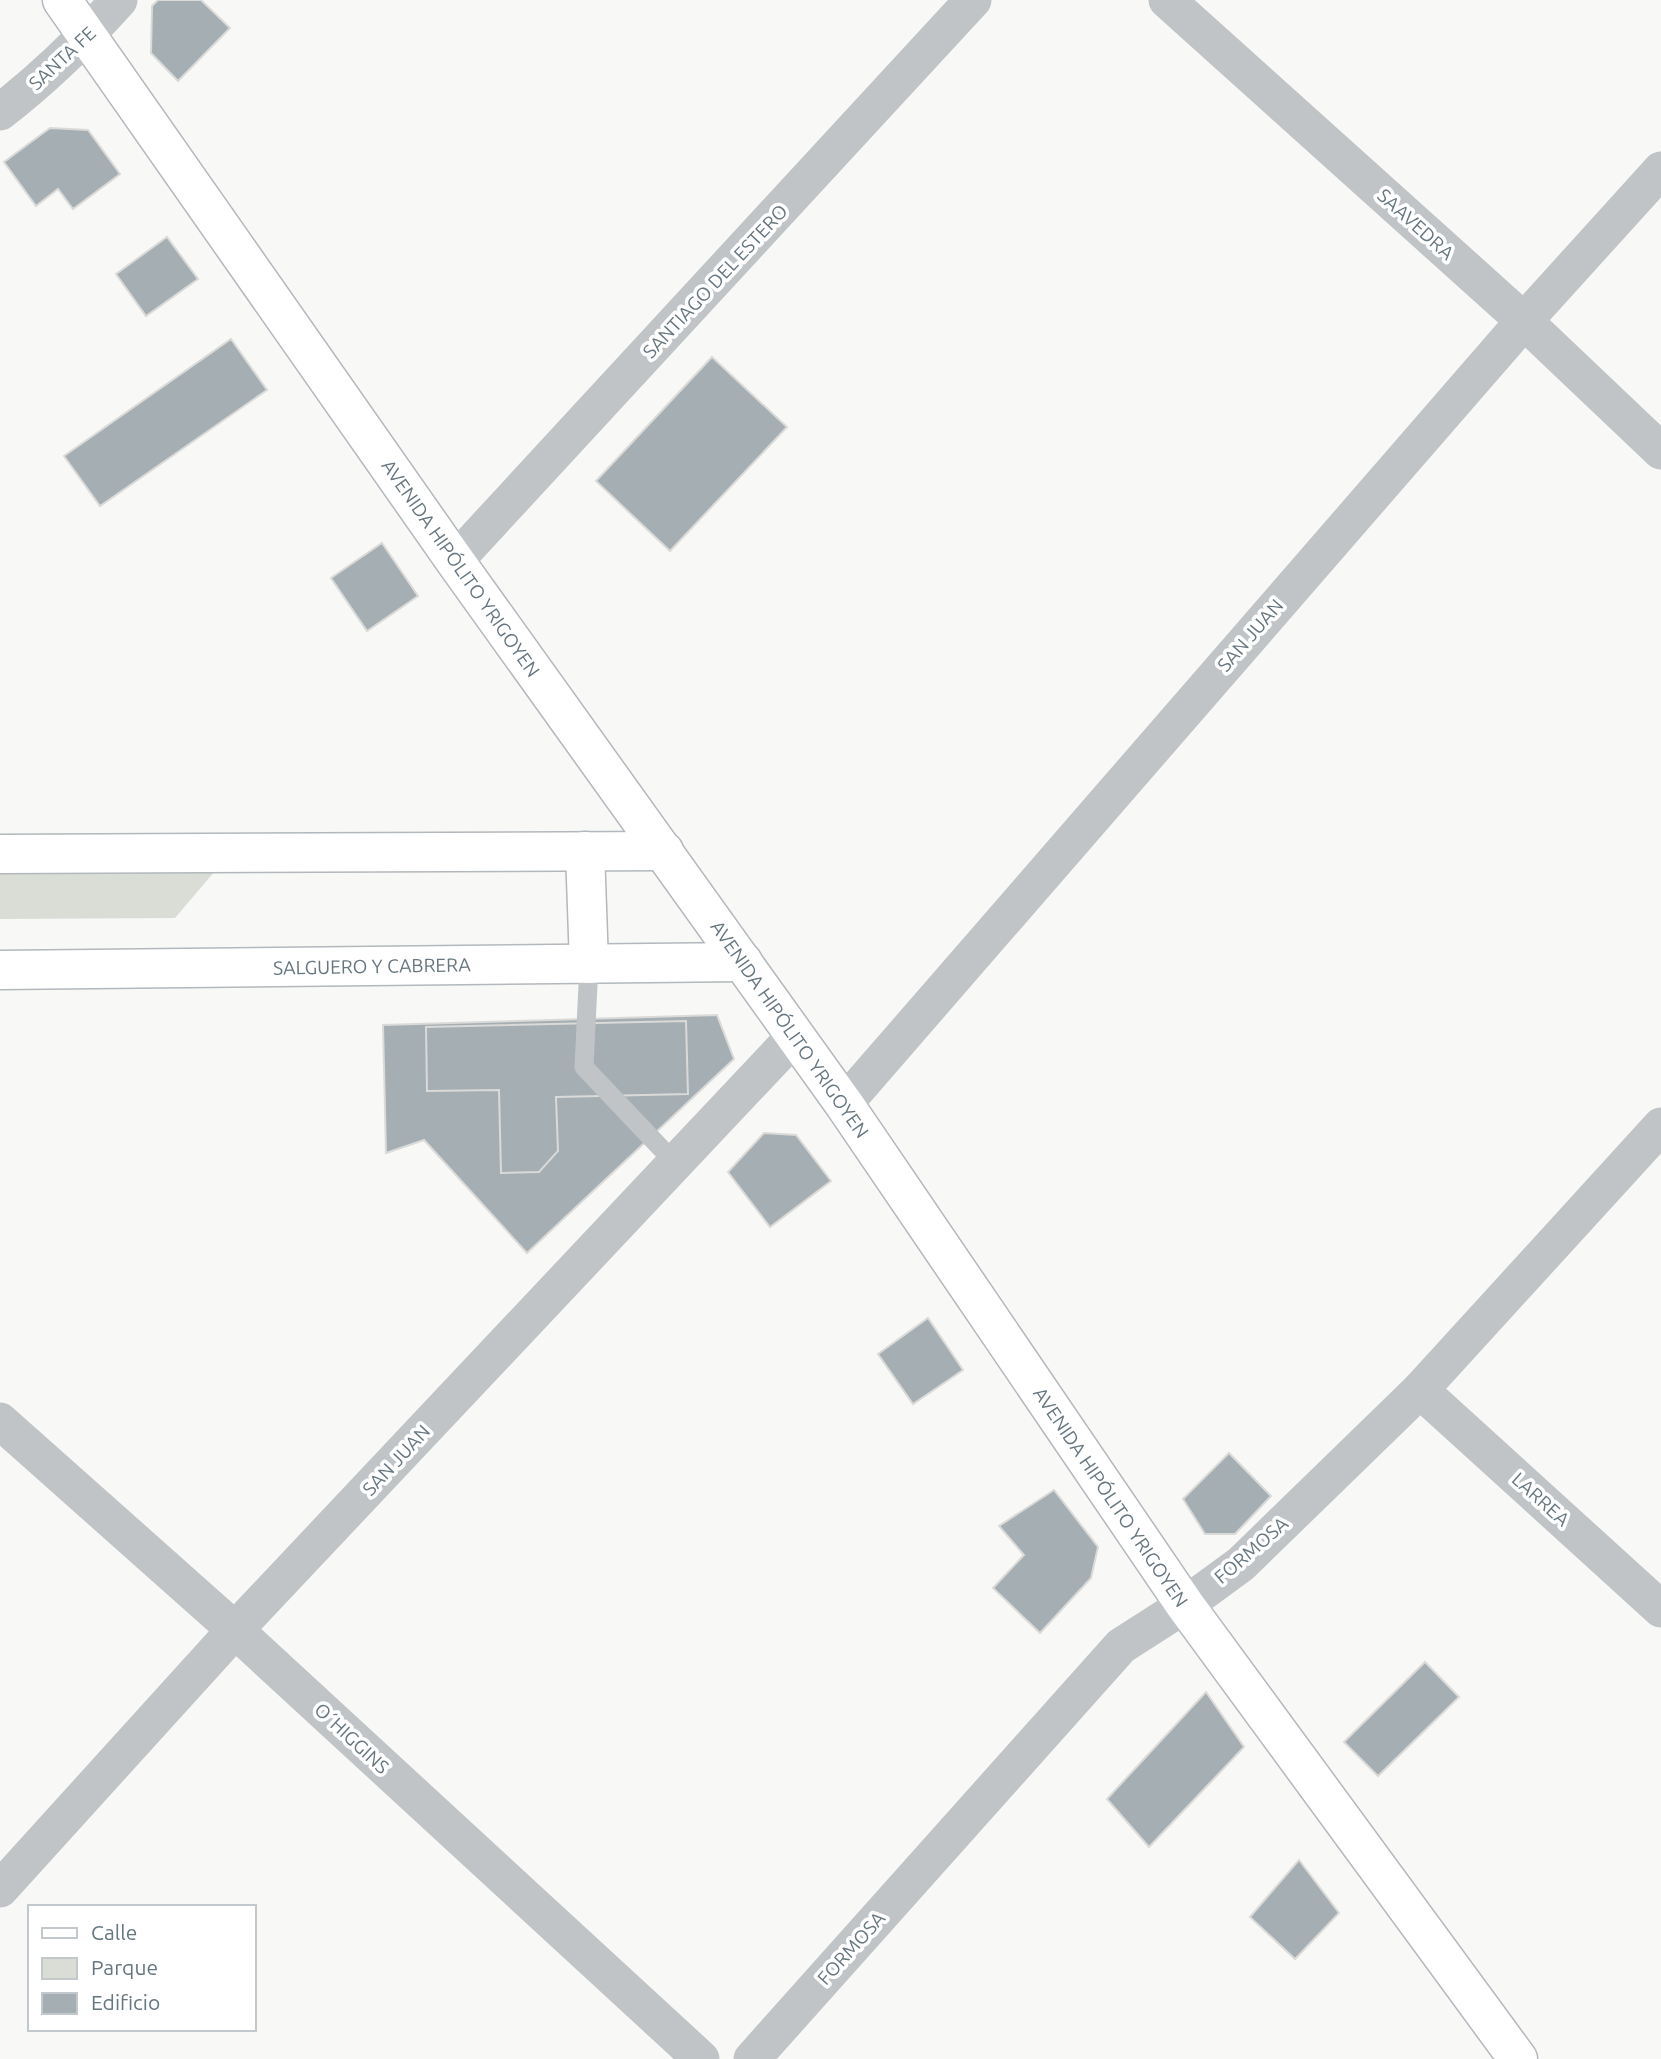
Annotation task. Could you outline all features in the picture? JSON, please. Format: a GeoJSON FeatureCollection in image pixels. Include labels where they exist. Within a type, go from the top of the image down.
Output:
{"type":"FeatureCollection","features":[{"type":"Feature","properties":{"kind":"main road","name":"AVENIDA HIPÓLITO YRIGOYEN"},"geometry":{"type":"LineString","coordinates":[[62,0],[455,561],[844,1104],[1185,1605],[1518,2059]]}},
{"type":"Feature","properties":{"kind":"main road"},"geometry":{"type":"LineString","coordinates":[[585,851],[589,964]]}},
{"type":"Feature","properties":{"kind":"main road"},"geometry":{"type":"LineString","coordinates":[[0,854],[664,851]]}},
{"type":"Feature","properties":{"kind":"main road","name":"SALGUERO Y CABRERA"},"geometry":{"type":"LineString","coordinates":[[0,970],[743,962]]}},
{"type":"Feature","properties":{"kind":"street","name":"SANTA FE"},"geometry":{"type":"LineString","coordinates":[[0,112],[42,80],[88,36],[119,0]]}},
{"type":"Feature","properties":{"kind":"street","name":"SANTIAGO DEL ESTERO"},"geometry":{"type":"LineString","coordinates":[[455,561],[973,0]]}},
{"type":"Feature","properties":{"kind":"street","name":"SAAVEDRA"},"geometry":{"type":"LineString","coordinates":[[1167,0],[1524,321],[1661,451]]}},
{"type":"Feature","properties":{"kind":"street","name":"SAN JUAN"},"geometry":{"type":"LineString","coordinates":[[844,1104],[1524,321],[1661,170]]}},
{"type":"Feature","properties":{"kind":"street","name":"SAN JUAN"},"geometry":{"type":"LineString","coordinates":[[0,1889],[236,1630],[795,1036]]}},
{"type":"Feature","properties":{"kind":"street","name":"FORMOSA"},"geometry":{"type":"LineString","coordinates":[[752,2059],[1121,1646],[1185,1605],[1241,1564],[1420,1390],[1661,1126]]}},
{"type":"Feature","properties":{"kind":"street","name":"LARREA"},"geometry":{"type":"LineString","coordinates":[[1420,1390],[1661,1609]]}},
{"type":"Feature","properties":{"kind":"street","name":"O´HIGGINS"},"geometry":{"type":"LineString","coordinates":[[0,1421],[236,1630],[701,2059]]}},
{"type":"Feature","properties":{"kind":"lane"},"geometry":{"type":"LineString","coordinates":[[589,964],[584,1067],[675,1163]]}},
{"type":"Feature","properties":{"kind":"green space"},"geometry":{"type":"Polygon","coordinates":[[[215,871],[175,918],[0,919],[0,873],[215,871]]]}},
{"type":"Feature","properties":{"kind":"building"},"geometry":{"type":"Polygon","coordinates":[[[158,0],[201,0],[230,28],[178,81],[151,53],[152,6],[158,0]]]}},
{"type":"Feature","properties":{"kind":"building"},"geometry":{"type":"Polygon","coordinates":[[[50,128],[88,130],[120,174],[73,209],[58,189],[36,206],[4,162],[50,128]]]}},
{"type":"Feature","properties":{"kind":"building"},"geometry":{"type":"Polygon","coordinates":[[[167,237],[198,279],[146,316],[116,274],[167,237]]]}},
{"type":"Feature","properties":{"kind":"building"},"geometry":{"type":"Polygon","coordinates":[[[231,339],[267,390],[100,506],[64,456],[231,339]]]}},
{"type":"Feature","properties":{"kind":"building"},"geometry":{"type":"Polygon","coordinates":[[[712,357],[787,427],[670,551],[596,481],[712,357]]]}},
{"type":"Feature","properties":{"kind":"building"},"geometry":{"type":"Polygon","coordinates":[[[382,543],[418,596],[367,631],[331,578],[382,543]]]}},
{"type":"Feature","properties":{"kind":"building"},"geometry":{"type":"Polygon","coordinates":[[[717,1015],[734,1059],[527,1253],[424,1140],[386,1153],[383,1025],[717,1015]]]}},
{"type":"Feature","properties":{"kind":"building"},"geometry":{"type":"Polygon","coordinates":[[[686,1021],[688,1094],[556,1097],[558,1151],[539,1172],[501,1173],[499,1090],[427,1091],[426,1027],[686,1021]]]}},
{"type":"Feature","properties":{"kind":"building"},"geometry":{"type":"Polygon","coordinates":[[[764,1133],[796,1135],[831,1181],[770,1227],[728,1172],[764,1133]]]}},
{"type":"Feature","properties":{"kind":"building"},"geometry":{"type":"Polygon","coordinates":[[[928,1318],[963,1370],[913,1404],[878,1354],[928,1318]]]}},
{"type":"Feature","properties":{"kind":"building"},"geometry":{"type":"Polygon","coordinates":[[[1229,1453],[1271,1496],[1235,1534],[1205,1534],[1183,1499],[1229,1453]]]}},
{"type":"Feature","properties":{"kind":"building"},"geometry":{"type":"Polygon","coordinates":[[[1054,1490],[1098,1547],[1091,1578],[1040,1633],[993,1588],[1024,1555],[999,1526],[1054,1490]]]}},
{"type":"Feature","properties":{"kind":"building"},"geometry":{"type":"Polygon","coordinates":[[[1425,1662],[1459,1697],[1378,1776],[1344,1742],[1425,1662]]]}},
{"type":"Feature","properties":{"kind":"building"},"geometry":{"type":"Polygon","coordinates":[[[1206,1692],[1244,1747],[1149,1847],[1107,1799],[1206,1692]]]}},
{"type":"Feature","properties":{"kind":"building"},"geometry":{"type":"Polygon","coordinates":[[[1299,1860],[1339,1913],[1295,1959],[1250,1917],[1299,1860]]]}}]}
